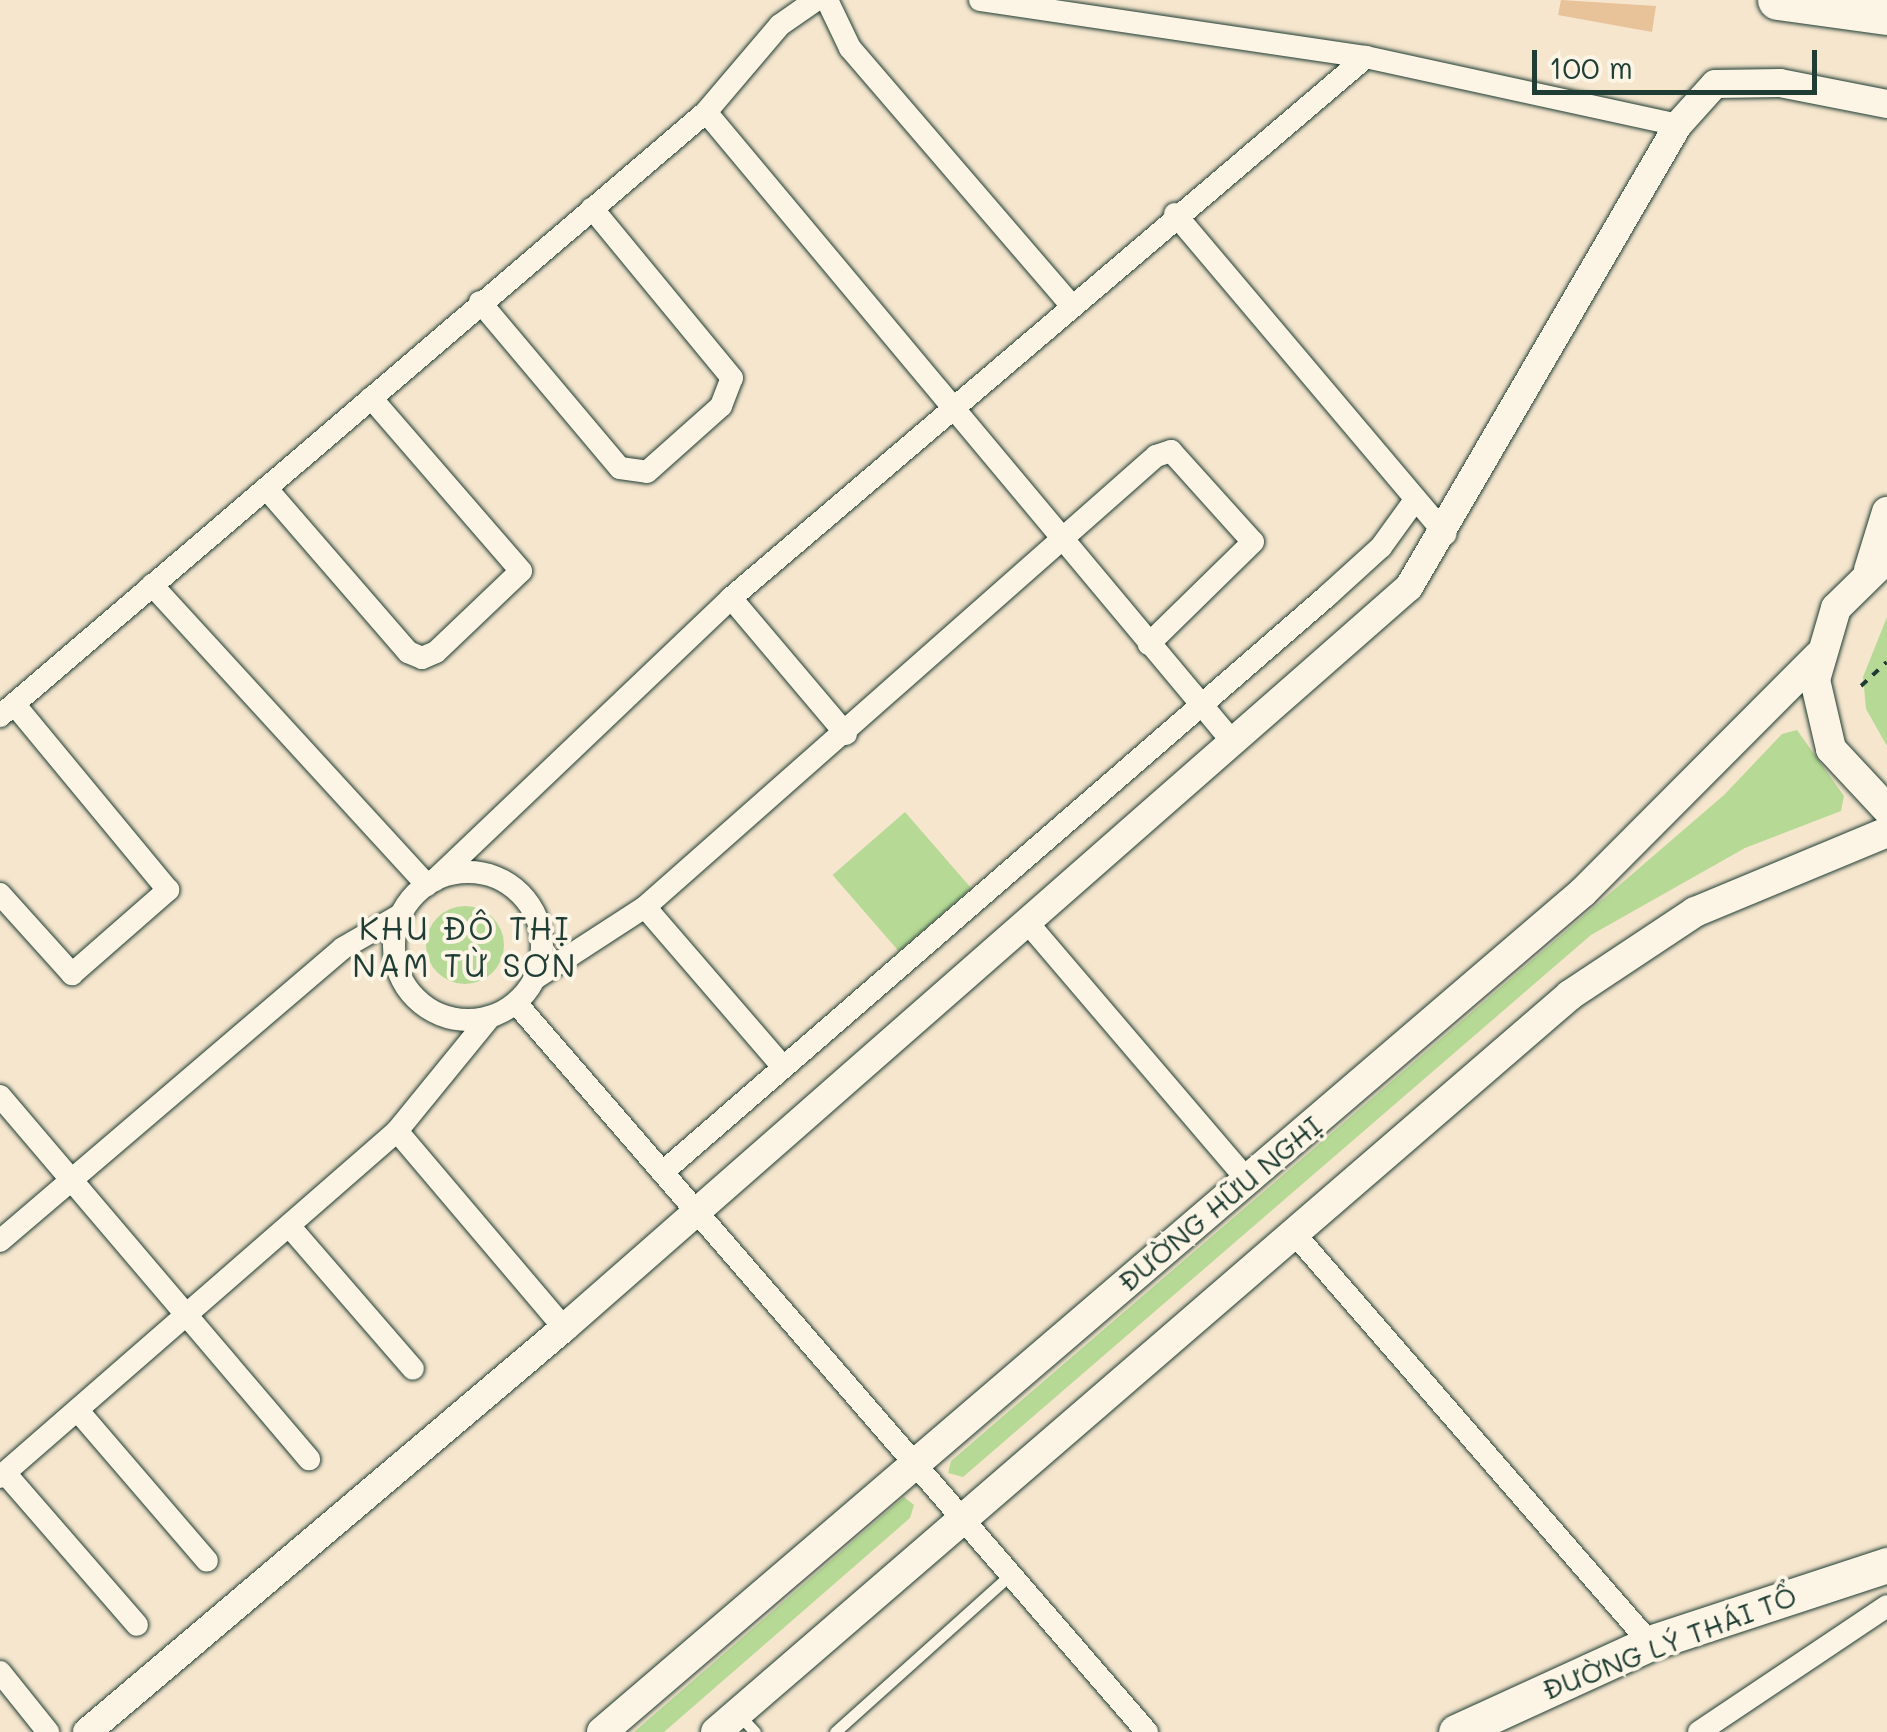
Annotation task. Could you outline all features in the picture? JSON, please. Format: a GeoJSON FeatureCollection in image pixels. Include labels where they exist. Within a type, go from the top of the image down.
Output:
{"type":"FeatureCollection","features":[{"type":"Feature","properties":{"kind":"highway"},"geometry":{"type":"LineString","coordinates":[[1778,0],[1887,15]]}},
{"type":"Feature","properties":{"kind":"main road"},"geometry":{"type":"LineString","coordinates":[[1887,512],[1878,564],[1836,608],[1818,656],[1816,704],[1831,750],[1887,809]]}},
{"type":"Feature","properties":{"kind":"main road","name":"ĐƯỜNG HỮU NGHỊ"},"geometry":{"type":"LineString","coordinates":[[602,1732],[911,1461],[1247,1180],[1652,830],[1818,656]]}},
{"type":"Feature","properties":{"kind":"main road"},"geometry":{"type":"LineString","coordinates":[[736,1726],[960,1519],[1616,960],[1758,881],[1887,832]]}},
{"type":"Feature","properties":{"kind":"main road","name":"ĐƯỜNG LÝ THÁI TỔ"},"geometry":{"type":"LineString","coordinates":[[1456,1732],[1650,1644],[1887,1565]]}},
{"type":"Feature","properties":{"kind":"street"},"geometry":{"type":"LineString","coordinates":[[0,894],[72,974],[168,890],[7,710],[706,112],[780,26],[816,0]]}},
{"type":"Feature","properties":{"kind":"street"},"geometry":{"type":"LineString","coordinates":[[827,0],[850,48],[1071,305]]}},
{"type":"Feature","properties":{"kind":"street"},"geometry":{"type":"LineString","coordinates":[[980,0],[1366,56],[1678,125]]}},
{"type":"Feature","properties":{"kind":"street"},"geometry":{"type":"LineString","coordinates":[[0,1241],[344,948],[402,914],[731,598],[1175,214],[1366,56]]}},
{"type":"Feature","properties":{"kind":"street"},"geometry":{"type":"LineString","coordinates":[[87,1732],[564,1328],[694,1207],[1409,587],[1446,534],[1678,125],[1715,84],[1734,78],[1887,104]]}},
{"type":"Feature","properties":{"kind":"street"},"geometry":{"type":"LineString","coordinates":[[706,112],[1232,741]]}},
{"type":"Feature","properties":{"kind":"street"},"geometry":{"type":"LineString","coordinates":[[480,302],[620,468],[647,472],[721,406],[732,378],[592,208]]}},
{"type":"Feature","properties":{"kind":"street"},"geometry":{"type":"LineString","coordinates":[[1175,214],[1446,534]]}},
{"type":"Feature","properties":{"kind":"street"},"geometry":{"type":"LineString","coordinates":[[266,488],[408,652],[422,658],[436,652],[520,572],[370,398]]}},
{"type":"Feature","properties":{"kind":"street"},"geometry":{"type":"LineString","coordinates":[[137,1625],[2,1475],[292,1228],[397,1130],[490,1017],[516,1003],[534,980],[645,908],[1162,451],[1248,534],[1249,549],[1149,644]]}},
{"type":"Feature","properties":{"kind":"street"},"geometry":{"type":"LineString","coordinates":[[664,1172],[1381,547],[1415,500]]}},
{"type":"Feature","properties":{"kind":"street"},"geometry":{"type":"LineString","coordinates":[[152,585],[431,882]]}},
{"type":"Feature","properties":{"kind":"street"},"geometry":{"type":"LineString","coordinates":[[731,598],[846,734]]}},
{"type":"Feature","properties":{"kind":"street"},"geometry":{"type":"LineString","coordinates":[[431,882],[477,873],[519,893],[542,938],[534,980]]}},
{"type":"Feature","properties":{"kind":"street"},"geometry":{"type":"LineString","coordinates":[[645,908],[783,1068]]}},
{"type":"Feature","properties":{"kind":"street"},"geometry":{"type":"LineString","coordinates":[[402,914],[397,966],[417,999],[451,1018],[490,1017]]}},
{"type":"Feature","properties":{"kind":"street"},"geometry":{"type":"LineString","coordinates":[[1027,922],[1247,1180]]}},
{"type":"Feature","properties":{"kind":"street"},"geometry":{"type":"LineString","coordinates":[[516,1003],[1147,1732]]}},
{"type":"Feature","properties":{"kind":"street"},"geometry":{"type":"LineString","coordinates":[[0,1096],[76,1178],[309,1459]]}},
{"type":"Feature","properties":{"kind":"street"},"geometry":{"type":"LineString","coordinates":[[397,1130],[564,1328]]}},
{"type":"Feature","properties":{"kind":"street"},"geometry":{"type":"LineString","coordinates":[[292,1228],[413,1369]]}},
{"type":"Feature","properties":{"kind":"street"},"geometry":{"type":"LineString","coordinates":[[1293,1232],[1650,1644]]}},
{"type":"Feature","properties":{"kind":"street"},"geometry":{"type":"LineString","coordinates":[[79,1412],[207,1561]]}},
{"type":"Feature","properties":{"kind":"street"},"geometry":{"type":"LineString","coordinates":[[1699,1732],[1887,1606]]}},
{"type":"Feature","properties":{"kind":"street"},"geometry":{"type":"LineString","coordinates":[[0,1672],[48,1732]]}},
{"type":"Feature","properties":{"kind":"lane"},"geometry":{"type":"LineString","coordinates":[[835,1732],[1010,1575]]}},
{"type":"Feature","properties":{"kind":"path"},"geometry":{"type":"LineString","coordinates":[[1860,686],[1887,662]]}},
{"type":"Feature","properties":{"kind":"green space"},"geometry":{"type":"Polygon","coordinates":[[[1887,617],[1887,746],[1866,709],[1863,677],[1887,617]]]}},
{"type":"Feature","properties":{"kind":"green space"},"geometry":{"type":"Polygon","coordinates":[[[1797,730],[1844,796],[1841,811],[1745,848],[1591,935],[963,1477],[948,1473],[951,1461],[1724,795],[1782,734],[1797,730]]]}},
{"type":"Feature","properties":{"kind":"green space"},"geometry":{"type":"Polygon","coordinates":[[[905,812],[971,888],[899,951],[833,875],[905,812]]]}},
{"type":"Feature","properties":{"kind":"green space"},"geometry":{"type":"Polygon","coordinates":[[[465,906],[493,917],[504,945],[493,973],[465,984],[437,973],[426,945],[437,917],[465,906]]]}},
{"type":"Feature","properties":{"kind":"green space"},"geometry":{"type":"Polygon","coordinates":[[[904,1497],[914,1505],[910,1518],[664,1732],[634,1732],[904,1497]]]}},
{"type":"Feature","properties":{"kind":"building"},"geometry":{"type":"Polygon","coordinates":[[[1561,0],[1656,6],[1652,32],[1558,15],[1561,0]]]}},
{"type":"Feature","properties":{"kind":"district","name":"KHU ĐÔ THỊ NAM TỪ SƠN"},"geometry":{"type":"Point","coordinates":[465,946]}}]}
